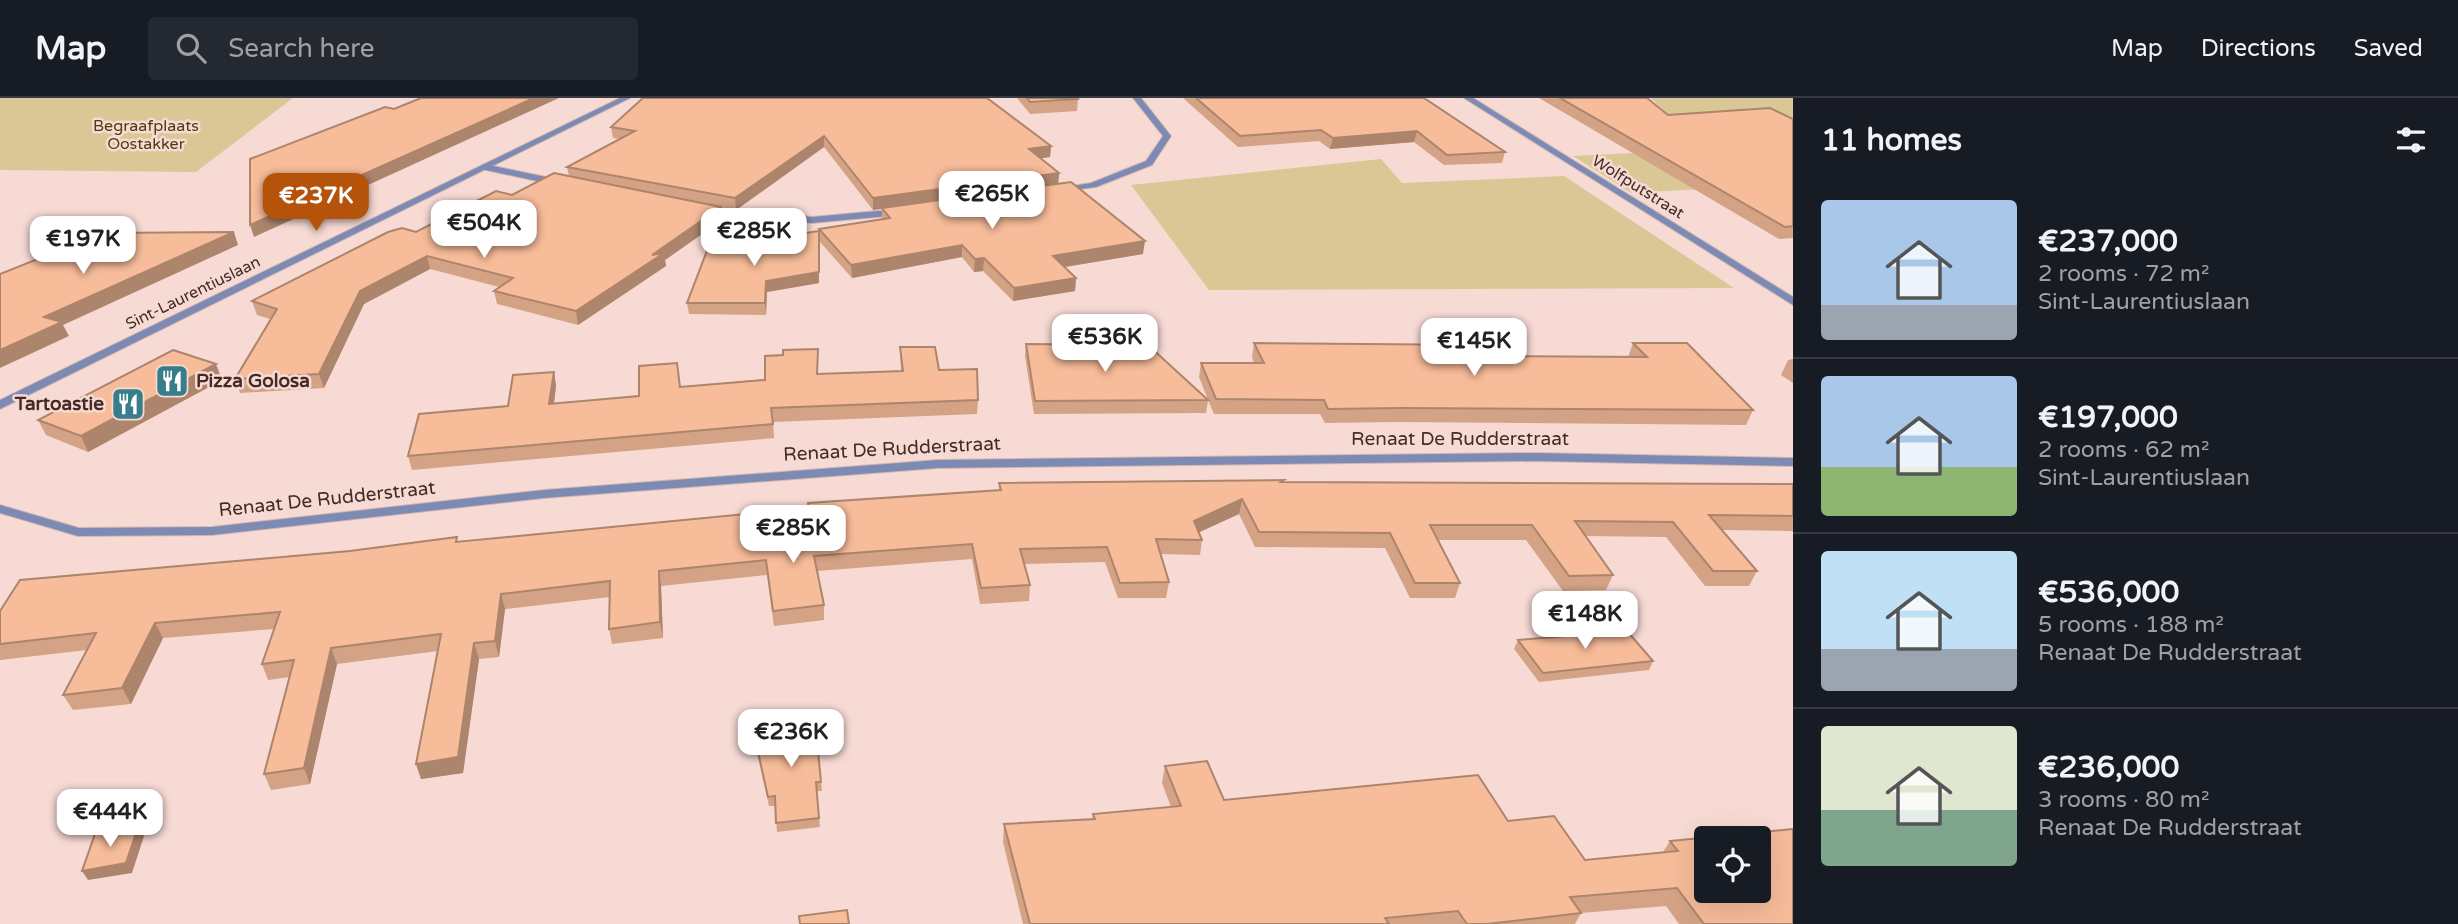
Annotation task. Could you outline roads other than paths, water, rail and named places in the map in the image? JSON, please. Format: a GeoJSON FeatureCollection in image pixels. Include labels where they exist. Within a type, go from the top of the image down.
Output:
{"type":"FeatureCollection","features":[{"type":"Feature","properties":{"kind":"street","name":"Sint-Laurentiuslaan"},"geometry":{"type":"LineString","coordinates":[[0,405],[626,98]]}},
{"type":"Feature","properties":{"kind":"street"},"geometry":{"type":"LineString","coordinates":[[1052,191],[1093,185],[1149,163],[1167,136],[1137,98]]}},
{"type":"Feature","properties":{"kind":"street","name":"Wolfputstraat"},"geometry":{"type":"LineString","coordinates":[[1468,98],[1793,302]]}},
{"type":"Feature","properties":{"kind":"street"},"geometry":{"type":"LineString","coordinates":[[484,167],[565,184]]}},
{"type":"Feature","properties":{"kind":"street"},"geometry":{"type":"LineString","coordinates":[[691,209],[727,215],[812,220],[916,210]]}},
{"type":"Feature","properties":{"kind":"street","name":"Renaat De Rudderstraat"},"geometry":{"type":"LineString","coordinates":[[0,509],[78,532],[212,531],[544,494],[938,464],[1507,457],[1793,462]]}},
{"type":"Feature","properties":{"kind":"place","name":"Pizza Golosa"},"geometry":{"type":"Point","coordinates":[172,381]}},
{"type":"Feature","properties":{"kind":"place","name":"Tartoastie"},"geometry":{"type":"Point","coordinates":[128,404]}},
{"type":"Feature","properties":{"kind":"park label","name":"Begraafplaats Oostakker"},"geometry":{"type":"Point","coordinates":[146,135]}}]}
